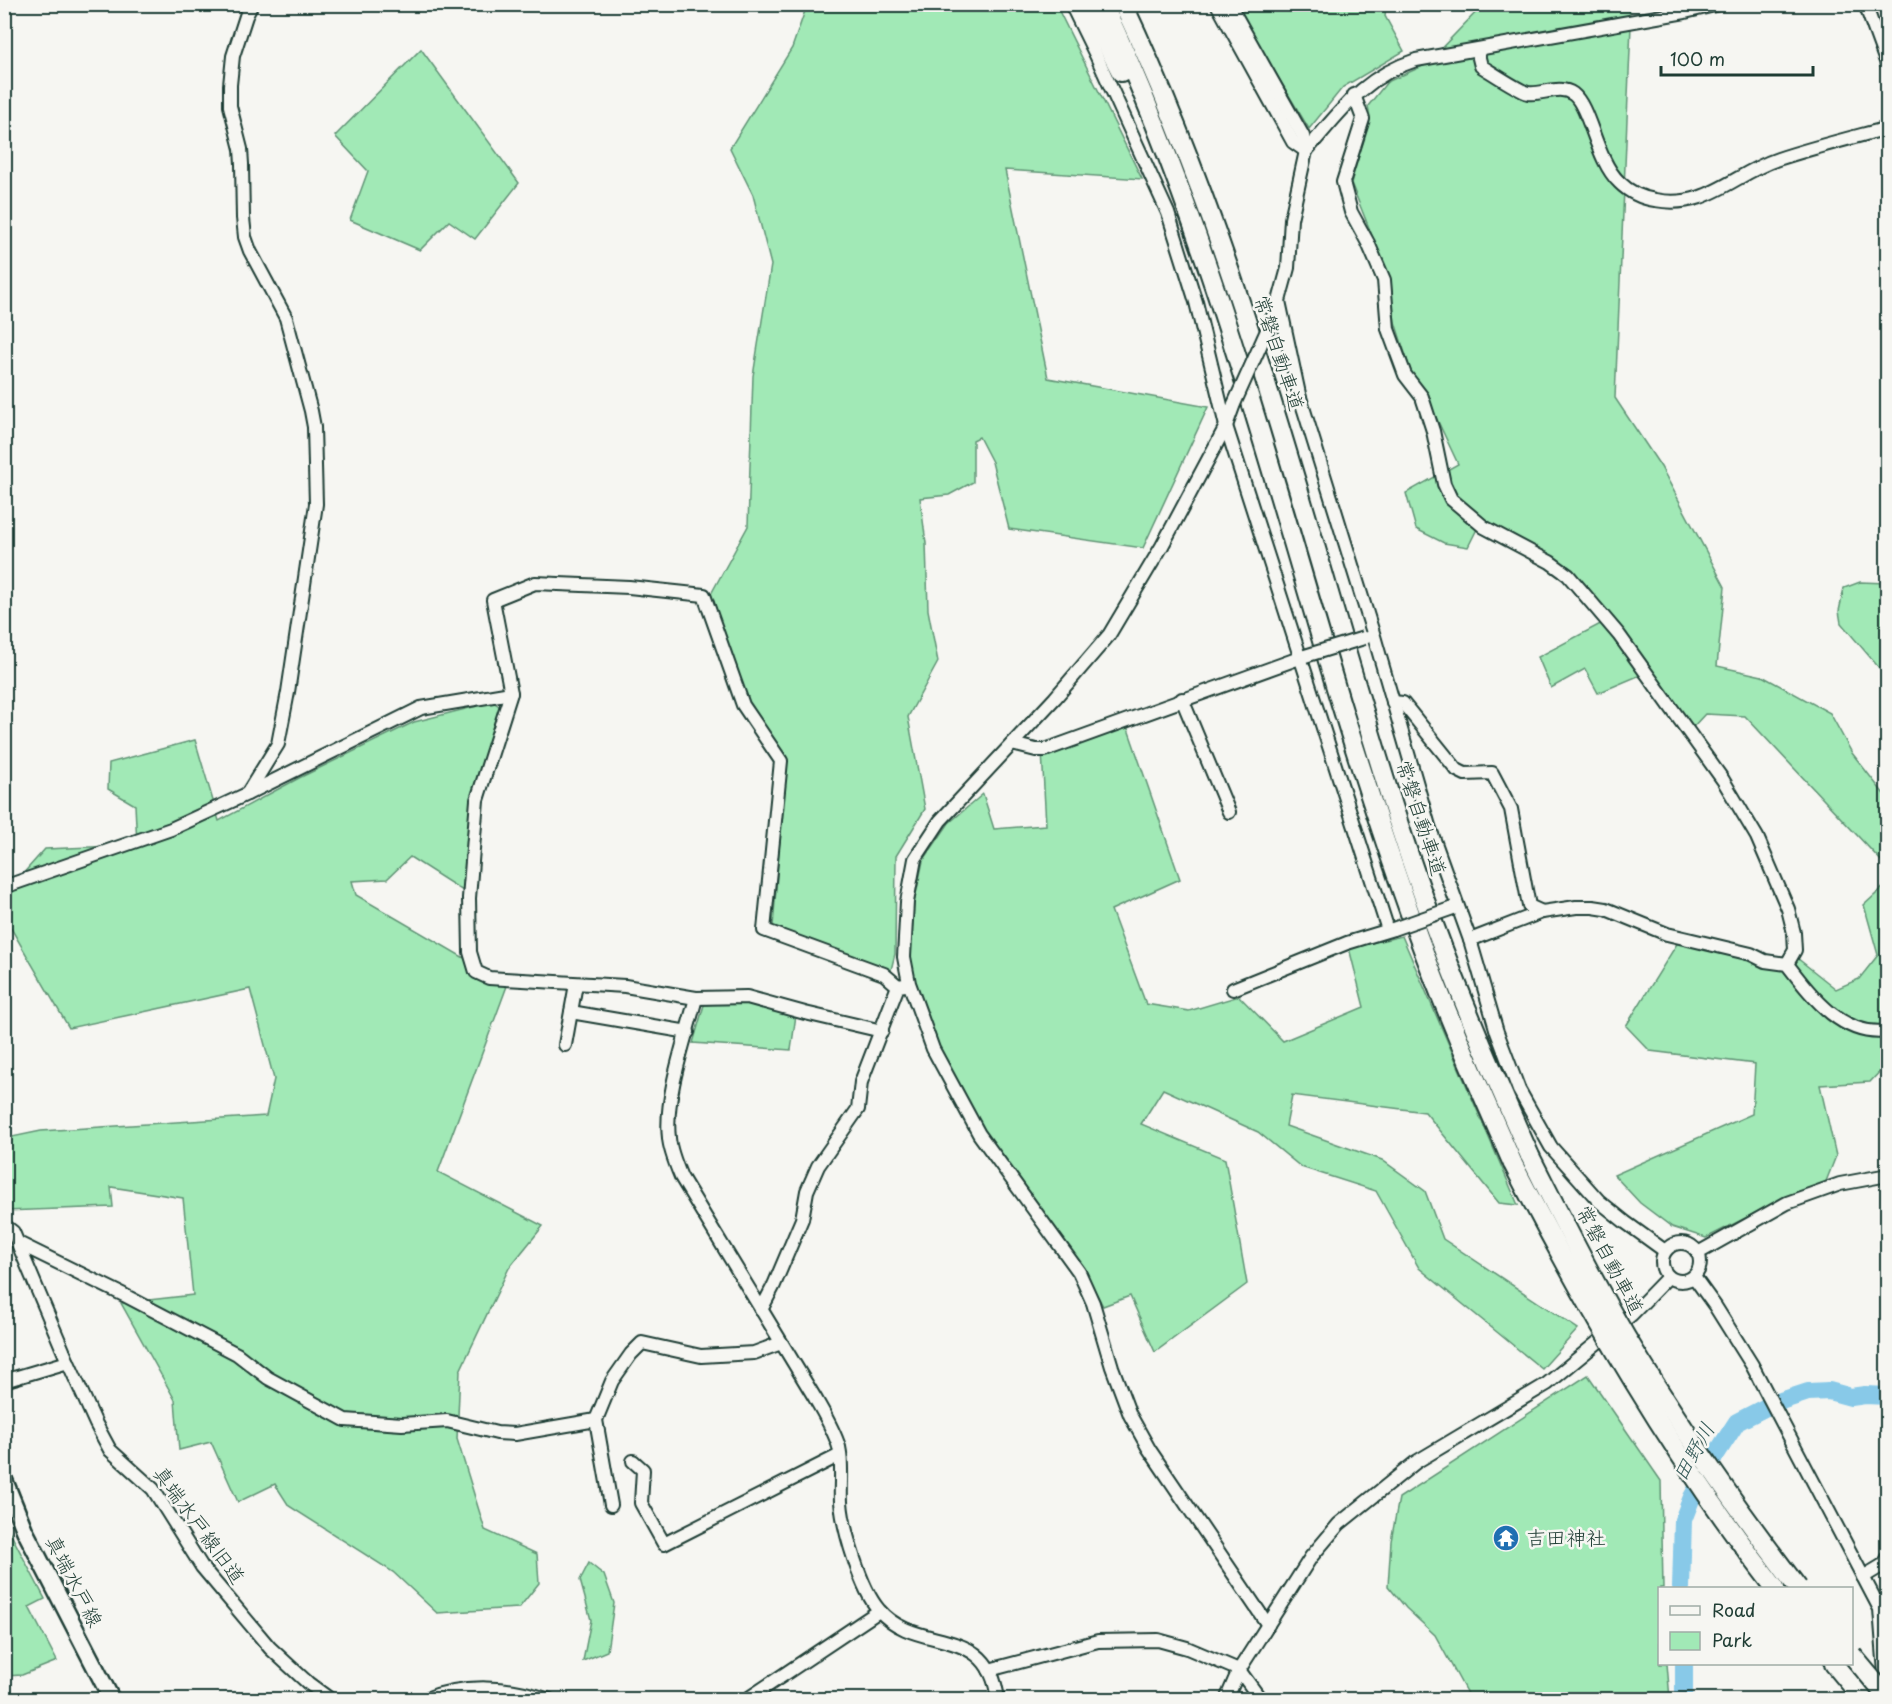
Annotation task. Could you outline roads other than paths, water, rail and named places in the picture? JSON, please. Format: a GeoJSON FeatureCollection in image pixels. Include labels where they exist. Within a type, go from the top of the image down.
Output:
{"type":"FeatureCollection","features":[{"type":"Feature","properties":{"kind":"highway"},"geometry":{"type":"LineString","coordinates":[[1086,4],[1182,194]]}},
{"type":"Feature","properties":{"kind":"highway","name":"常磐自動車道"},"geometry":{"type":"LineString","coordinates":[[1103,4],[1158,129],[1216,290],[1385,841],[1418,938],[1466,1057],[1513,1164],[1564,1263],[1614,1350],[1675,1446],[1746,1551],[1774,1587]]}},
{"type":"Feature","properties":{"kind":"highway","name":"常磐自動車道"},"geometry":{"type":"LineString","coordinates":[[1123,4],[1174,122],[1233,284],[1295,480],[1401,833],[1434,929],[1483,1051],[1530,1156],[1580,1254],[1626,1336],[1660,1391],[1761,1540],[1797,1587]]}},
{"type":"Feature","properties":{"kind":"highway"},"geometry":{"type":"LineString","coordinates":[[1853,1657],[1887,1699]]}},
{"type":"Feature","properties":{"kind":"highway"},"geometry":{"type":"LineString","coordinates":[[1835,1665],[1864,1700]]}},
{"type":"Feature","properties":{"kind":"main road","name":"真端水戸線"},"geometry":{"type":"LineString","coordinates":[[4,1479],[25,1531],[112,1700]]}},
{"type":"Feature","properties":{"kind":"street"},"geometry":{"type":"LineString","coordinates":[[247,794],[278,744],[316,504],[314,427],[305,388],[286,318],[250,251],[244,228],[242,156],[230,106],[230,85],[233,56],[252,4]]}},
{"type":"Feature","properties":{"kind":"street"},"geometry":{"type":"LineString","coordinates":[[1071,4],[1168,213],[1196,302],[1226,426],[1391,930]]}},
{"type":"Feature","properties":{"kind":"street"},"geometry":{"type":"LineString","coordinates":[[1217,4],[1293,142],[1306,151]]}},
{"type":"Feature","properties":{"kind":"street"},"geometry":{"type":"LineString","coordinates":[[1229,4],[1303,136],[1306,151],[1291,219],[1287,268],[1279,301],[1226,426],[1162,546],[1108,635],[1055,698],[940,821],[915,859],[907,902],[904,985],[933,1049],[979,1134],[1079,1272],[1093,1304],[1130,1415],[1149,1449],[1268,1624]]}},
{"type":"Feature","properties":{"kind":"street"},"geometry":{"type":"LineString","coordinates":[[1306,151],[1354,95],[1377,77],[1398,66],[1416,60],[1719,4]]}},
{"type":"Feature","properties":{"kind":"street"},"geometry":{"type":"LineString","coordinates":[[1865,4],[1887,67]]}},
{"type":"Feature","properties":{"kind":"street"},"geometry":{"type":"LineString","coordinates":[[1477,50],[1481,66],[1527,93],[1549,90],[1571,92],[1577,97],[1607,168],[1626,189],[1651,200],[1682,202],[1698,199],[1776,160],[1887,128]]}},
{"type":"Feature","properties":{"kind":"street"},"geometry":{"type":"LineString","coordinates":[[1354,95],[1363,119],[1343,182],[1351,212],[1384,279],[1388,329],[1405,375],[1422,397],[1433,431],[1444,484],[1451,499],[1484,527],[1550,562],[1568,575],[1626,644],[1724,780],[1757,837],[1788,909],[1794,933],[1795,950],[1787,964]]}},
{"type":"Feature","properties":{"kind":"street"},"geometry":{"type":"LineString","coordinates":[[1279,301],[1299,394],[1369,637],[1393,702],[1429,826],[1456,907],[1470,940],[1497,1032],[1519,1090],[1551,1147],[1599,1201],[1665,1251]]}},
{"type":"Feature","properties":{"kind":"street"},"geometry":{"type":"LineString","coordinates":[[882,1031],[747,997],[696,998],[625,986],[489,978],[476,972],[470,952],[469,898],[477,800],[510,693],[493,600],[535,583],[629,587],[705,595],[743,705],[781,761],[764,930],[884,974],[904,985]]}},
{"type":"Feature","properties":{"kind":"street"},"geometry":{"type":"LineString","coordinates":[[1012,744],[1045,750],[1182,699],[1369,637]]}},
{"type":"Feature","properties":{"kind":"street"},"geometry":{"type":"LineString","coordinates":[[4,887],[171,829],[421,708],[510,693]]}},
{"type":"Feature","properties":{"kind":"street"},"geometry":{"type":"LineString","coordinates":[[1182,699],[1229,812]]}},
{"type":"Feature","properties":{"kind":"street"},"geometry":{"type":"LineString","coordinates":[[1393,702],[1403,703],[1456,770],[1466,774],[1492,773],[1511,809],[1529,906],[1542,912]]}},
{"type":"Feature","properties":{"kind":"street"},"geometry":{"type":"LineString","coordinates":[[1233,989],[1347,943],[1456,907]]}},
{"type":"Feature","properties":{"kind":"street"},"geometry":{"type":"LineString","coordinates":[[1470,940],[1542,912],[1576,907],[1606,909],[1667,934],[1751,954],[1765,961],[1787,964],[1830,1014],[1862,1030],[1887,1031]]}},
{"type":"Feature","properties":{"kind":"street"},"geometry":{"type":"LineString","coordinates":[[565,1045],[576,984]]}},
{"type":"Feature","properties":{"kind":"street"},"geometry":{"type":"LineString","coordinates":[[761,1310],[802,1219],[807,1191],[818,1166],[858,1109],[861,1082],[904,985]]}},
{"type":"Feature","properties":{"kind":"street"},"geometry":{"type":"LineString","coordinates":[[696,998],[668,1117],[669,1139],[675,1164],[827,1418],[840,1455],[842,1505],[851,1547],[868,1593],[879,1611],[898,1626],[967,1647],[978,1656],[996,1684],[998,1700]]}},
{"type":"Feature","properties":{"kind":"street"},"geometry":{"type":"LineString","coordinates":[[571,1012],[687,1032]]}},
{"type":"Feature","properties":{"kind":"street"},"geometry":{"type":"LineString","coordinates":[[1698,1253],[1787,1203],[1840,1184],[1887,1175]]}},
{"type":"Feature","properties":{"kind":"street","name":"真端水戸線旧道"},"geometry":{"type":"LineString","coordinates":[[4,1225],[14,1232],[68,1362],[110,1450],[153,1488],[202,1567],[270,1648],[308,1683],[331,1700]]}},
{"type":"Feature","properties":{"kind":"street"},"geometry":{"type":"LineString","coordinates":[[1685,1243],[1695,1248],[1700,1263],[1694,1277],[1684,1281],[1668,1277],[1662,1267],[1662,1256],[1665,1251],[1674,1244],[1685,1243]]}},
{"type":"Feature","properties":{"kind":"street"},"geometry":{"type":"LineString","coordinates":[[18,1244],[124,1295],[237,1354],[268,1378],[345,1420],[402,1424],[447,1421],[497,1433],[515,1434],[596,1420]]}},
{"type":"Feature","properties":{"kind":"street"},"geometry":{"type":"LineString","coordinates":[[1226,1700],[1239,1670],[1311,1557],[1339,1524],[1416,1462],[1547,1384],[1632,1314],[1668,1277]]}},
{"type":"Feature","properties":{"kind":"street"},"geometry":{"type":"LineString","coordinates":[[1694,1277],[1715,1306],[1758,1376],[1880,1609],[1887,1699]]}},
{"type":"Feature","properties":{"kind":"street"},"geometry":{"type":"LineString","coordinates":[[611,1505],[596,1420],[612,1382],[631,1353],[642,1343],[701,1356],[754,1353],[781,1343]]}},
{"type":"Feature","properties":{"kind":"street"},"geometry":{"type":"LineString","coordinates":[[4,1381],[68,1362]]}},
{"type":"Feature","properties":{"kind":"street"},"geometry":{"type":"LineString","coordinates":[[633,1461],[643,1470],[641,1503],[664,1544],[840,1455]]}},
{"type":"Feature","properties":{"kind":"street"},"geometry":{"type":"LineString","coordinates":[[1863,1577],[1883,1564],[1887,1556]]}},
{"type":"Feature","properties":{"kind":"street"},"geometry":{"type":"LineString","coordinates":[[746,1700],[879,1611]]}},
{"type":"Feature","properties":{"kind":"street"},"geometry":{"type":"LineString","coordinates":[[989,1670],[1098,1641],[1158,1640],[1187,1648],[1239,1670],[1261,1700]]}},
{"type":"Feature","properties":{"kind":"street"},"geometry":{"type":"LineString","coordinates":[[423,1700],[451,1691],[495,1688],[550,1700]]}},
{"type":"Feature","properties":{"kind":"waterway","name":"田野川"},"geometry":{"type":"LineString","coordinates":[[1681,1587],[1683,1520],[1692,1497],[1737,1422],[1772,1404],[1808,1392],[1829,1391],[1851,1397],[1888,1396]]}},
{"type":"Feature","properties":{"kind":"waterway","name":"田野川"},"geometry":{"type":"LineString","coordinates":[[1684,1665],[1684,1700]]}},
{"type":"Feature","properties":{"kind":"place","name":"吉田神社"},"geometry":{"type":"Point","coordinates":[1506,1538]}}]}
